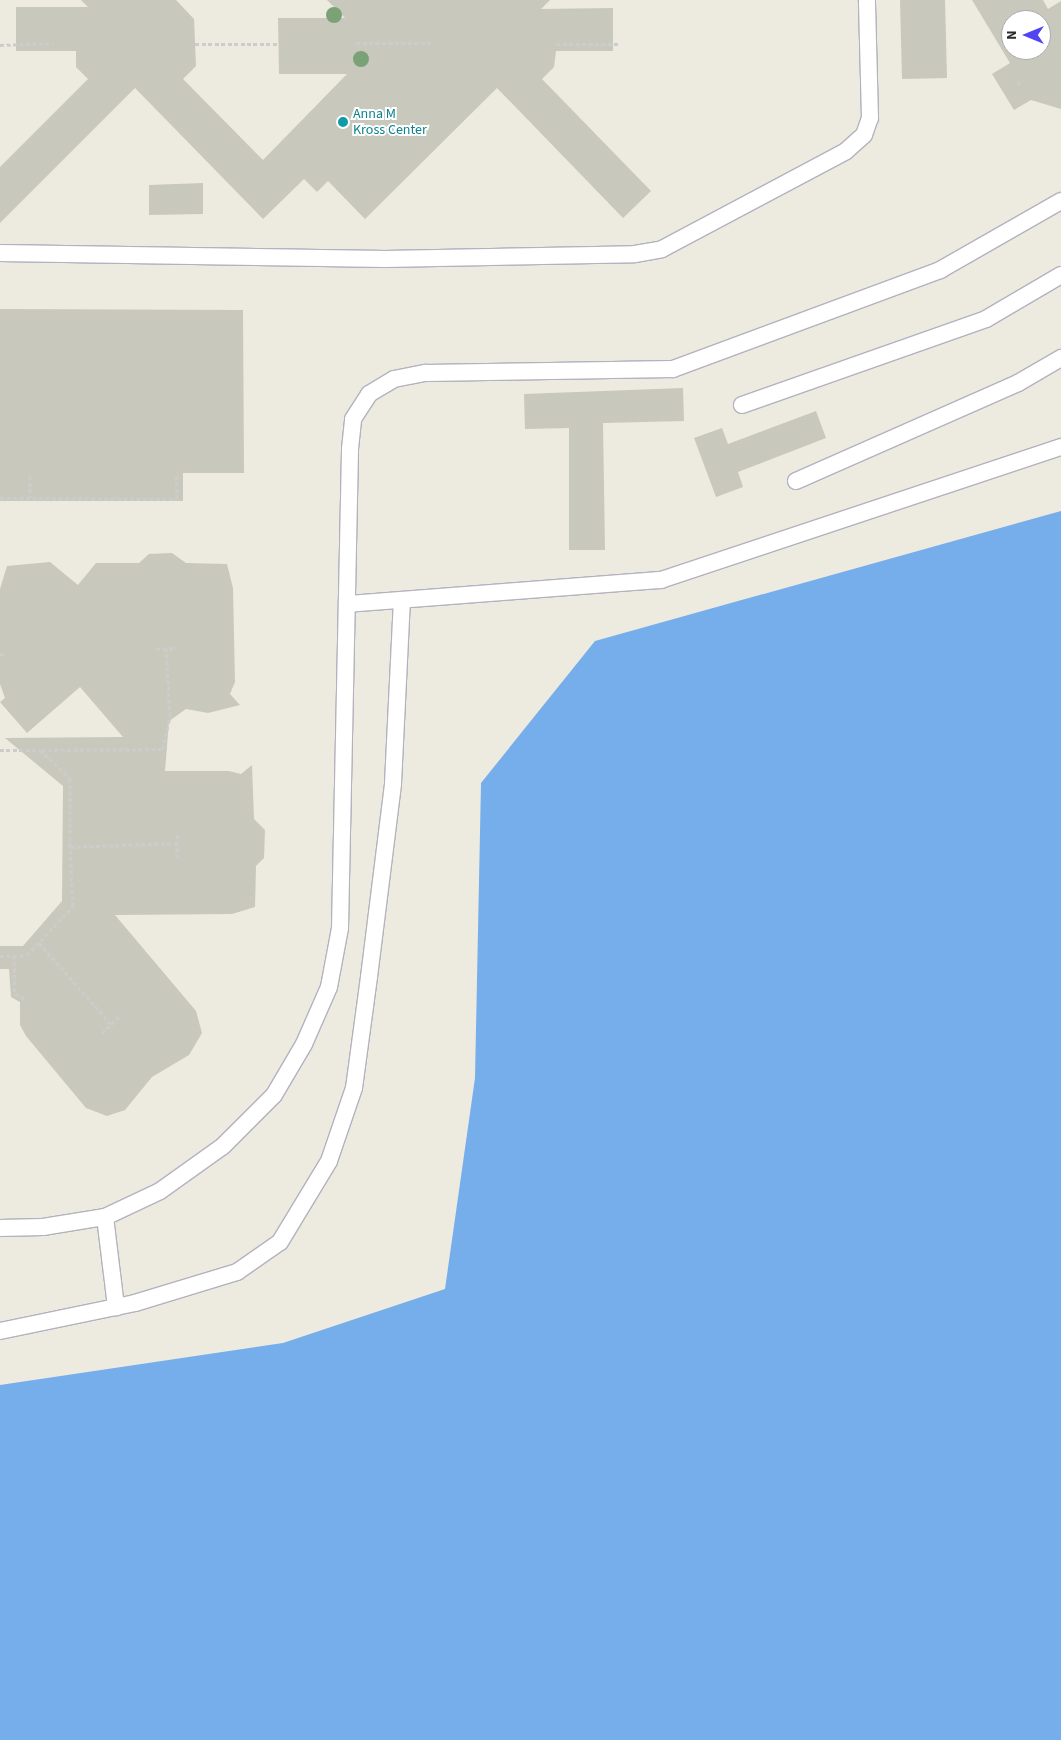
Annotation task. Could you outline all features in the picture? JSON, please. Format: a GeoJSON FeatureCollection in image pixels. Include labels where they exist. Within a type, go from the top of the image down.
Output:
{"type":"FeatureCollection","features":[{"type":"Feature","properties":{"kind":"lane"},"geometry":{"type":"LineString","coordinates":[[0,253],[385,259],[635,254],[662,249],[846,151],[864,135],[870,118],[867,0]]}},
{"type":"Feature","properties":{"kind":"lane"},"geometry":{"type":"LineString","coordinates":[[0,1228],[43,1228],[104,1217],[160,1191],[215,1152],[274,1095],[304,1044],[328,987],[340,928],[353,419],[369,394],[394,379],[426,373],[673,369],[940,270],[1061,201]]}},
{"type":"Feature","properties":{"kind":"lane"},"geometry":{"type":"LineString","coordinates":[[742,405],[986,319],[1061,276]]}},
{"type":"Feature","properties":{"kind":"lane"},"geometry":{"type":"LineString","coordinates":[[796,481],[1018,383],[1061,358]]}},
{"type":"Feature","properties":{"kind":"lane"},"geometry":{"type":"LineString","coordinates":[[347,604],[661,580],[1061,447]]}},
{"type":"Feature","properties":{"kind":"lane"},"geometry":{"type":"LineString","coordinates":[[0,1331],[116,1307],[237,1272],[280,1242],[330,1161],[354,1088],[369,977],[393,783],[402,601]]}},
{"type":"Feature","properties":{"kind":"lane"},"geometry":{"type":"LineString","coordinates":[[104,1217],[116,1307]]}},
{"type":"Feature","properties":{"kind":"path"},"geometry":{"type":"LineString","coordinates":[[0,46],[53,43]]}},
{"type":"Feature","properties":{"kind":"path"},"geometry":{"type":"LineString","coordinates":[[356,43],[435,43]]}},
{"type":"Feature","properties":{"kind":"path"},"geometry":{"type":"LineString","coordinates":[[195,44],[278,44]]}},
{"type":"Feature","properties":{"kind":"path"},"geometry":{"type":"LineString","coordinates":[[556,44],[620,44]]}},
{"type":"Feature","properties":{"kind":"path"},"geometry":{"type":"LineString","coordinates":[[1017,84],[1023,81]]}},
{"type":"Feature","properties":{"kind":"path"},"geometry":{"type":"LineString","coordinates":[[0,498],[176,499],[176,475]]}},
{"type":"Feature","properties":{"kind":"path"},"geometry":{"type":"LineString","coordinates":[[30,476],[30,498]]}},
{"type":"Feature","properties":{"kind":"path"},"geometry":{"type":"LineString","coordinates":[[0,750],[163,749],[170,716],[166,648]]}},
{"type":"Feature","properties":{"kind":"path"},"geometry":{"type":"LineString","coordinates":[[156,649],[176,648]]}},
{"type":"Feature","properties":{"kind":"path"},"geometry":{"type":"LineString","coordinates":[[0,956],[27,955],[73,906],[70,847],[70,778],[40,750]]}},
{"type":"Feature","properties":{"kind":"path"},"geometry":{"type":"LineString","coordinates":[[176,835],[178,857]]}},
{"type":"Feature","properties":{"kind":"path"},"geometry":{"type":"LineString","coordinates":[[70,847],[176,843]]}},
{"type":"Feature","properties":{"kind":"path"},"geometry":{"type":"LineString","coordinates":[[39,943],[111,1024]]}},
{"type":"Feature","properties":{"kind":"path"},"geometry":{"type":"LineString","coordinates":[[14,955],[15,994],[25,999]]}},
{"type":"Feature","properties":{"kind":"path"},"geometry":{"type":"LineString","coordinates":[[102,1033],[120,1016]]}},
{"type":"Feature","properties":{"kind":"water"},"geometry":{"type":"Polygon","coordinates":[[[1061,511],[1061,1740],[0,1740],[0,1385],[283,1343],[445,1289],[475,1078],[481,783],[595,641],[1061,511]]]}},
{"type":"Feature","properties":{"kind":"building","name":"Anna M Kross Center"},"geometry":{"type":"Polygon","coordinates":[[[81,0],[176,0],[194,19],[196,66],[183,79],[263,160],[347,74],[279,74],[278,18],[345,18],[327,0],[550,0],[541,9],[613,8],[613,51],[556,51],[554,67],[542,79],[651,191],[623,218],[497,88],[365,219],[328,181],[317,192],[304,179],[263,219],[135,88],[0,223],[0,167],[88,79],[76,67],[76,51],[16,51],[16,7],[88,7],[81,0]]]}},
{"type":"Feature","properties":{"kind":"building"},"geometry":{"type":"Polygon","coordinates":[[[900,0],[945,0],[947,78],[902,79],[900,0]]]}},
{"type":"Feature","properties":{"kind":"building"},"geometry":{"type":"Polygon","coordinates":[[[972,0],[1043,0],[1048,9],[1061,1],[1061,109],[1031,100],[1014,110],[992,74],[1010,63],[1008,60],[1051,60],[1051,10],[1001,10],[1001,48],[972,0]]]}},
{"type":"Feature","properties":{"kind":"building"},"geometry":{"type":"Polygon","coordinates":[[[203,183],[203,214],[149,215],[149,185],[203,183]]]}},
{"type":"Feature","properties":{"kind":"building"},"geometry":{"type":"Polygon","coordinates":[[[0,309],[243,310],[244,473],[183,473],[183,501],[0,501],[0,309]]]}},
{"type":"Feature","properties":{"kind":"building"},"geometry":{"type":"Polygon","coordinates":[[[683,388],[684,421],[603,423],[605,550],[569,550],[569,428],[525,429],[524,394],[683,388]]]}},
{"type":"Feature","properties":{"kind":"building"},"geometry":{"type":"Polygon","coordinates":[[[816,411],[826,438],[738,472],[743,487],[716,497],[694,438],[722,428],[728,444],[816,411]]]}},
{"type":"Feature","properties":{"kind":"building"},"geometry":{"type":"Polygon","coordinates":[[[172,553],[186,563],[227,564],[233,588],[235,682],[230,694],[240,705],[208,713],[186,709],[169,721],[165,771],[229,771],[241,774],[252,765],[254,819],[265,830],[264,858],[256,866],[255,907],[232,914],[115,915],[196,1011],[202,1033],[189,1055],[152,1077],[125,1110],[107,1116],[86,1108],[26,1036],[20,1025],[20,1002],[11,997],[9,969],[0,969],[0,946],[23,946],[62,901],[63,786],[5,738],[123,737],[80,687],[27,733],[0,702],[5,698],[0,684],[0,589],[7,566],[50,562],[78,585],[96,563],[139,563],[149,554],[172,553]]]}},
{"type":"Feature","properties":{"kind":"place","name":"Anna M Kross Center"},"geometry":{"type":"Point","coordinates":[343,122]}}]}
